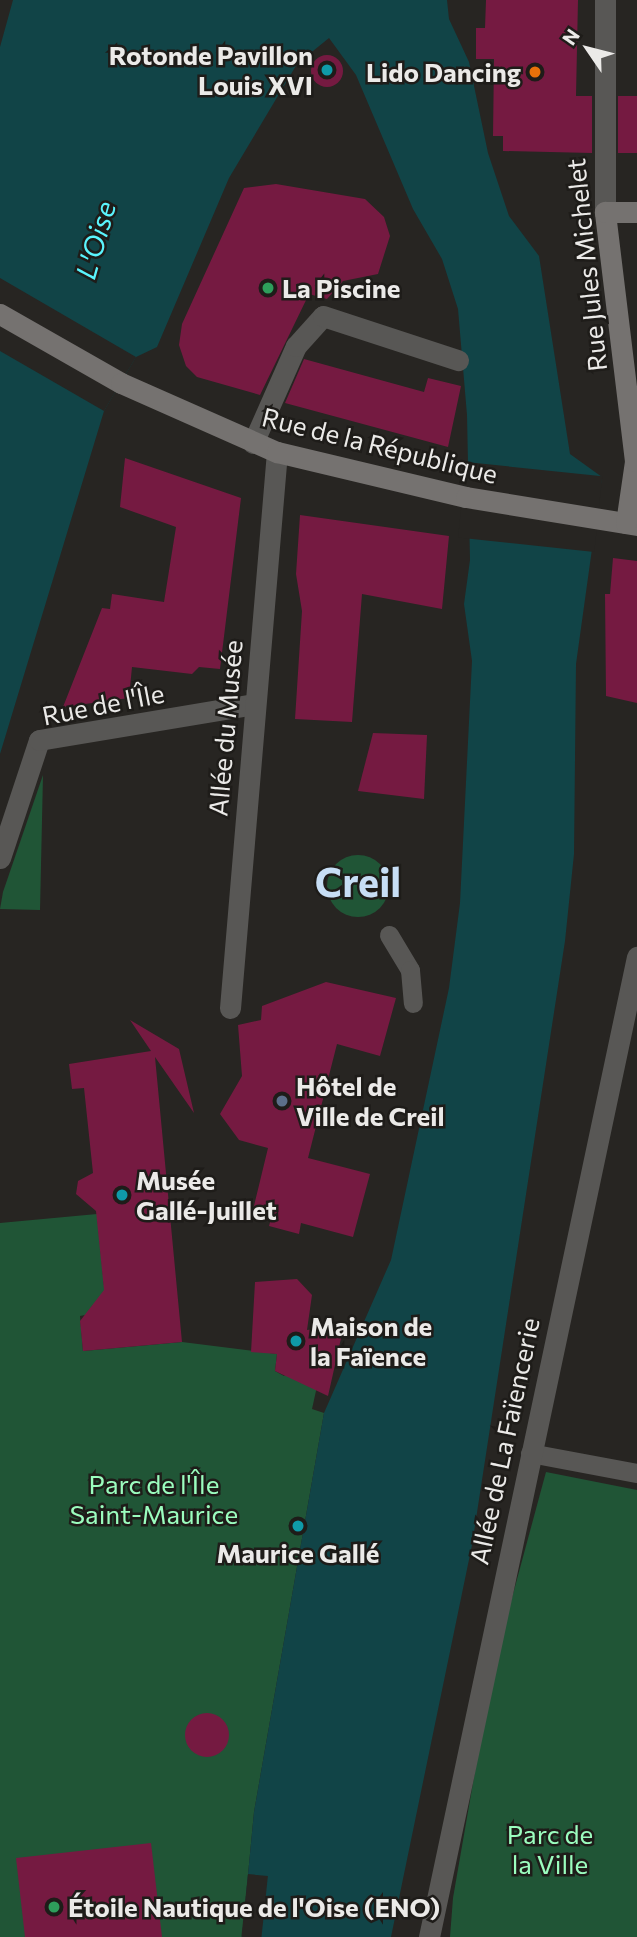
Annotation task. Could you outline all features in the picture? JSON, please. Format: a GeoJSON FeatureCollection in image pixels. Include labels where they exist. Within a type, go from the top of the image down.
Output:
{"type":"FeatureCollection","features":[{"type":"Feature","properties":{"kind":"main road"},"geometry":{"type":"LineString","coordinates":[[605,212],[637,212]]}},
{"type":"Feature","properties":{"kind":"main road","name":"Rue Jules Michelet"},"geometry":{"type":"LineString","coordinates":[[605,212],[635,461],[632,524]]}},
{"type":"Feature","properties":{"kind":"main road","name":"Rue de la République"},"geometry":{"type":"LineString","coordinates":[[0,314],[121,383],[276,452],[467,497],[632,524]]}},
{"type":"Feature","properties":{"kind":"street","name":"Rue Jules Michelet"},"geometry":{"type":"LineString","coordinates":[[605,0],[605,212]]}},
{"type":"Feature","properties":{"kind":"street"},"geometry":{"type":"LineString","coordinates":[[253,443],[296,346],[323,316],[458,360]]}},
{"type":"Feature","properties":{"kind":"street","name":"Allée du Musée"},"geometry":{"type":"LineString","coordinates":[[230,1009],[276,452]]}},
{"type":"Feature","properties":{"kind":"street","name":"Rue de l'Île"},"geometry":{"type":"LineString","coordinates":[[0,858],[38,740],[255,704]]}},
{"type":"Feature","properties":{"kind":"street","name":"Allée de La Faïencerie"},"geometry":{"type":"LineString","coordinates":[[429,1937],[637,957]]}},
{"type":"Feature","properties":{"kind":"lane"},"geometry":{"type":"LineString","coordinates":[[389,935],[410,970],[413,1003]]}},
{"type":"Feature","properties":{"kind":"lane"},"geometry":{"type":"LineString","coordinates":[[530,1453],[637,1473]]}},
{"type":"Feature","properties":{"kind":"green space"},"geometry":{"type":"Polygon","coordinates":[[[43,775],[40,910],[0,909],[3,892],[43,775]]]}},
{"type":"Feature","properties":{"kind":"green space"},"geometry":{"type":"Polygon","coordinates":[[[358,855],[380,864],[389,886],[380,908],[358,917],[336,908],[327,886],[336,864],[358,855]]]}},
{"type":"Feature","properties":{"kind":"green space","name":"Parc de l'Île Saint-Maurice"},"geometry":{"type":"Polygon","coordinates":[[[97,1214],[105,1296],[91,1307],[90,1314],[80,1316],[83,1351],[182,1342],[277,1354],[275,1371],[284,1376],[305,1357],[323,1359],[312,1409],[324,1413],[254,1812],[242,1937],[0,1937],[0,1223],[97,1214]]]}},
{"type":"Feature","properties":{"kind":"green space","name":"Parc de la Ville"},"geometry":{"type":"Polygon","coordinates":[[[546,1472],[637,1490],[637,1937],[450,1937],[453,1898],[493,1668],[546,1472]]]}},
{"type":"Feature","properties":{"kind":"water","name":"L'Oise"},"geometry":{"type":"Polygon","coordinates":[[[13,0],[447,0],[449,19],[469,62],[488,153],[509,216],[539,256],[570,454],[602,477],[576,664],[574,854],[565,941],[472,1545],[391,1937],[242,1937],[254,1812],[324,1413],[391,1260],[449,988],[460,903],[472,661],[464,604],[470,560],[467,415],[458,309],[442,259],[413,209],[356,75],[329,38],[297,64],[229,178],[157,347],[136,357],[104,411],[0,754],[0,47],[13,0]]]}},
{"type":"Feature","properties":{"kind":"pier"},"geometry":{"type":"Polygon","coordinates":[[[0,278],[136,357],[104,411],[0,351],[0,278]]]}},
{"type":"Feature","properties":{"kind":"pier"},"geometry":{"type":"Polygon","coordinates":[[[466,462],[602,476],[594,552],[458,538],[466,462]]]}},
{"type":"Feature","properties":{"kind":"pier"},"geometry":{"type":"Polygon","coordinates":[[[248,1874],[268,1876],[261,1937],[241,1937],[248,1874]]]}},
{"type":"Feature","properties":{"kind":"building","name":"Lido Dancing"},"geometry":{"type":"Polygon","coordinates":[[[486,0],[578,0],[576,96],[592,96],[592,153],[503,151],[503,136],[493,136],[494,59],[476,59],[476,28],[485,28],[486,0]]]}},
{"type":"Feature","properties":{"kind":"building","name":"Rotonde Pavillon Louis XVI"},"geometry":{"type":"Polygon","coordinates":[[[327,55],[338,60],[343,71],[338,82],[327,87],[316,82],[311,71],[316,60],[327,55]]]}},
{"type":"Feature","properties":{"kind":"building"},"geometry":{"type":"Polygon","coordinates":[[[618,96],[637,96],[637,153],[618,153],[618,96]]]}},
{"type":"Feature","properties":{"kind":"building","name":"La Piscine"},"geometry":{"type":"Polygon","coordinates":[[[276,184],[365,199],[384,217],[390,236],[378,274],[343,281],[327,299],[309,294],[260,395],[197,377],[186,366],[179,345],[182,324],[244,188],[276,184]]]}},
{"type":"Feature","properties":{"kind":"building"},"geometry":{"type":"Polygon","coordinates":[[[304,359],[424,392],[428,378],[461,386],[448,447],[285,403],[304,359]]]}},
{"type":"Feature","properties":{"kind":"building"},"geometry":{"type":"Polygon","coordinates":[[[125,458],[241,498],[220,669],[199,667],[192,674],[132,667],[129,698],[63,707],[102,608],[110,609],[112,594],[164,602],[176,527],[120,507],[125,458]]]}},
{"type":"Feature","properties":{"kind":"building"},"geometry":{"type":"Polygon","coordinates":[[[300,515],[449,536],[442,609],[362,594],[352,722],[295,719],[302,611],[296,574],[300,515]]]}},
{"type":"Feature","properties":{"kind":"building"},"geometry":{"type":"Polygon","coordinates":[[[613,558],[637,561],[637,703],[606,696],[605,594],[610,594],[613,558]]]}},
{"type":"Feature","properties":{"kind":"building"},"geometry":{"type":"Polygon","coordinates":[[[373,733],[427,735],[424,799],[358,791],[373,733]]]}},
{"type":"Feature","properties":{"kind":"building","name":"Hôtel de Ville de Creil"},"geometry":{"type":"Polygon","coordinates":[[[326,982],[396,998],[380,1056],[337,1044],[308,1158],[370,1174],[353,1237],[301,1223],[299,1234],[269,1226],[272,1215],[253,1210],[268,1148],[239,1140],[220,1114],[242,1076],[238,1025],[261,1020],[262,1006],[326,982]]]}},
{"type":"Feature","properties":{"kind":"building","name":"Musée Gallé-Juillet"},"geometry":{"type":"Polygon","coordinates":[[[130,1020],[179,1049],[194,1113],[155,1057],[182,1342],[83,1351],[80,1321],[104,1290],[96,1211],[76,1194],[78,1181],[93,1173],[84,1088],[72,1089],[69,1064],[151,1051],[130,1020]]]}},
{"type":"Feature","properties":{"kind":"building","name":"Maison de la Faïence"},"geometry":{"type":"Polygon","coordinates":[[[297,1279],[312,1295],[307,1330],[344,1325],[328,1396],[275,1371],[277,1354],[251,1352],[255,1282],[297,1279]]]}},
{"type":"Feature","properties":{"kind":"building"},"geometry":{"type":"Polygon","coordinates":[[[207,1713],[222,1720],[229,1735],[222,1750],[207,1757],[192,1750],[185,1735],[192,1720],[207,1713]]]}},
{"type":"Feature","properties":{"kind":"building"},"geometry":{"type":"Polygon","coordinates":[[[151,1843],[162,1937],[25,1937],[16,1858],[151,1843]]]}},
{"type":"Feature","properties":{"kind":"place","name":"Rotonde Pavillon Louis XVI"},"geometry":{"type":"Point","coordinates":[327,70]}},
{"type":"Feature","properties":{"kind":"place","name":"Lido Dancing"},"geometry":{"type":"Point","coordinates":[535,72]}},
{"type":"Feature","properties":{"kind":"place","name":"La Piscine"},"geometry":{"type":"Point","coordinates":[268,288]}},
{"type":"Feature","properties":{"kind":"place","name":"Hôtel de Ville de Creil"},"geometry":{"type":"Point","coordinates":[282,1101]}},
{"type":"Feature","properties":{"kind":"place","name":"Musée Gallé-Juillet"},"geometry":{"type":"Point","coordinates":[122,1195]}},
{"type":"Feature","properties":{"kind":"place","name":"Maison de la Faïence"},"geometry":{"type":"Point","coordinates":[296,1341]}},
{"type":"Feature","properties":{"kind":"place","name":"Maurice Gallé"},"geometry":{"type":"Point","coordinates":[298,1526]}},
{"type":"Feature","properties":{"kind":"place","name":"Étoile Nautique de l'Oise (ENO)"},"geometry":{"type":"Point","coordinates":[54,1907]}},
{"type":"Feature","properties":{"kind":"district","name":"Creil"},"geometry":{"type":"Point","coordinates":[358,881]}}]}
